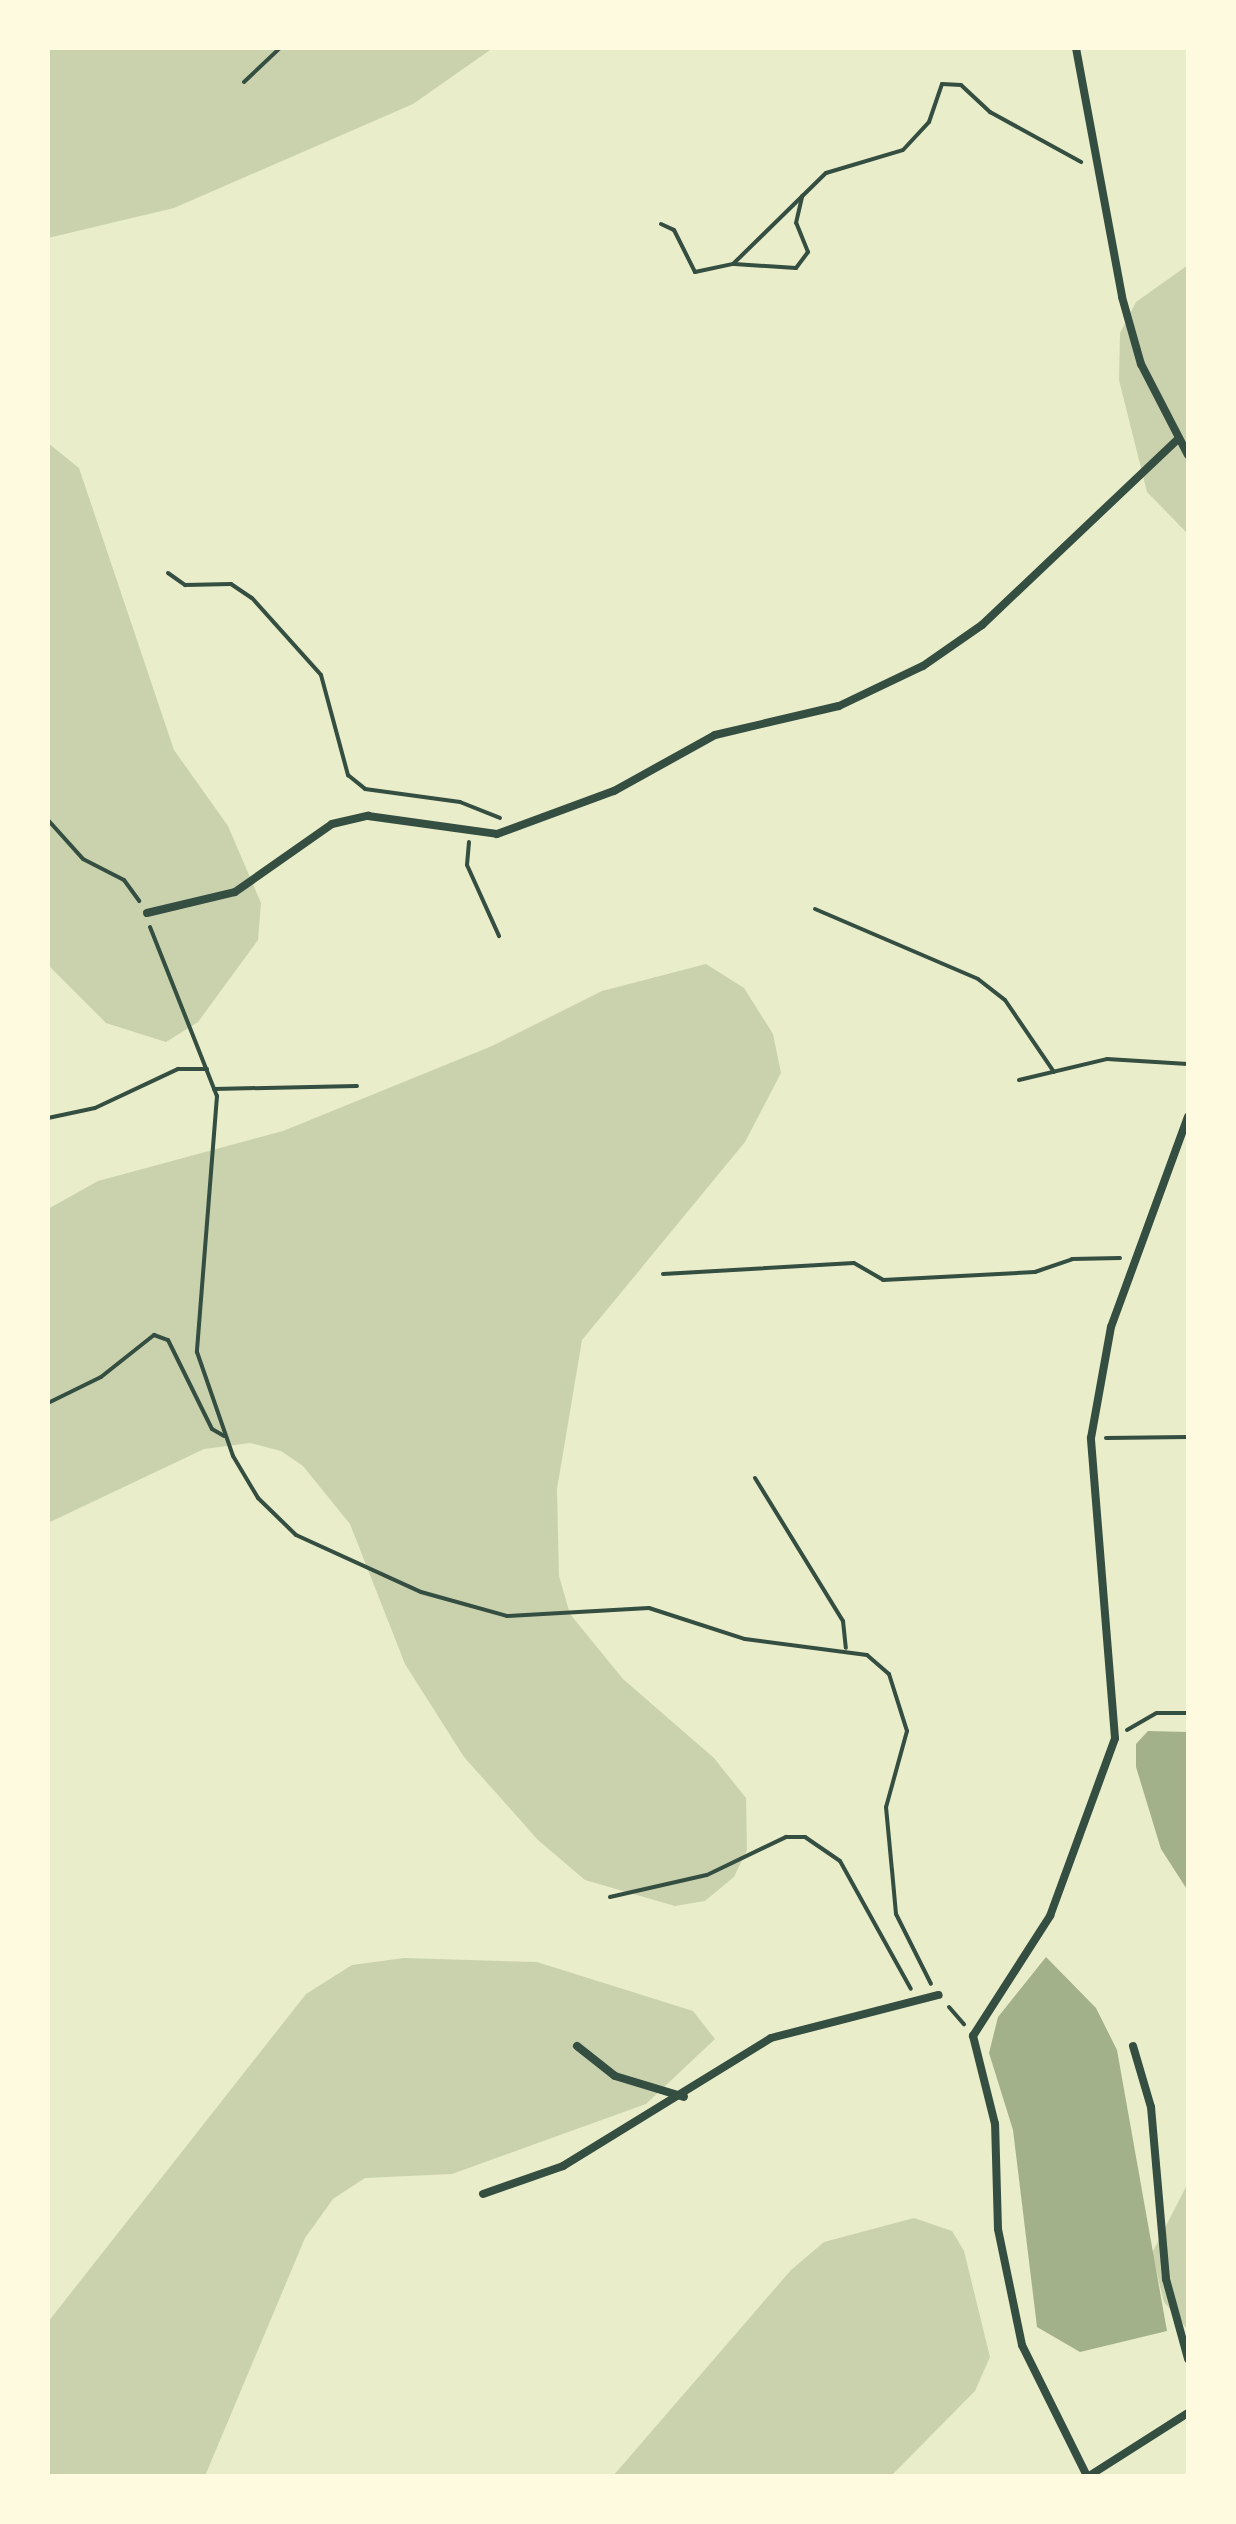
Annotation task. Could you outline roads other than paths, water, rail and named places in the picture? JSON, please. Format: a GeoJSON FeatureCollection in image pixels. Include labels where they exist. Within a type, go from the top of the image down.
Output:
{"type":"FeatureCollection","features":[{"type":"Feature","properties":{"kind":"street"},"geometry":{"type":"LineString","coordinates":[[1076,48],[1098,169],[1141,364],[1177,440],[1188,455]]}},
{"type":"Feature","properties":{"kind":"street"},"geometry":{"type":"LineString","coordinates":[[147,913],[235,892],[332,824],[368,816],[469,832],[516,828],[614,791],[715,735],[839,706],[923,666],[1029,584],[1177,440]]}},
{"type":"Feature","properties":{"kind":"street"},"geometry":{"type":"LineString","coordinates":[[1188,1117],[1111,1327],[1091,1438],[1115,1738],[1050,1916],[973,2036],[995,2124],[998,2229],[1022,2345],[1088,2476],[1188,2413]]}},
{"type":"Feature","properties":{"kind":"street"},"geometry":{"type":"LineString","coordinates":[[483,2194],[563,2166],[684,2097],[771,2038],[939,1995]]}},
{"type":"Feature","properties":{"kind":"street"},"geometry":{"type":"LineString","coordinates":[[577,2046],[615,2076],[684,2097]]}},
{"type":"Feature","properties":{"kind":"street"},"geometry":{"type":"LineString","coordinates":[[1133,2046],[1149,2095],[1166,2279],[1188,2359]]}}]}
